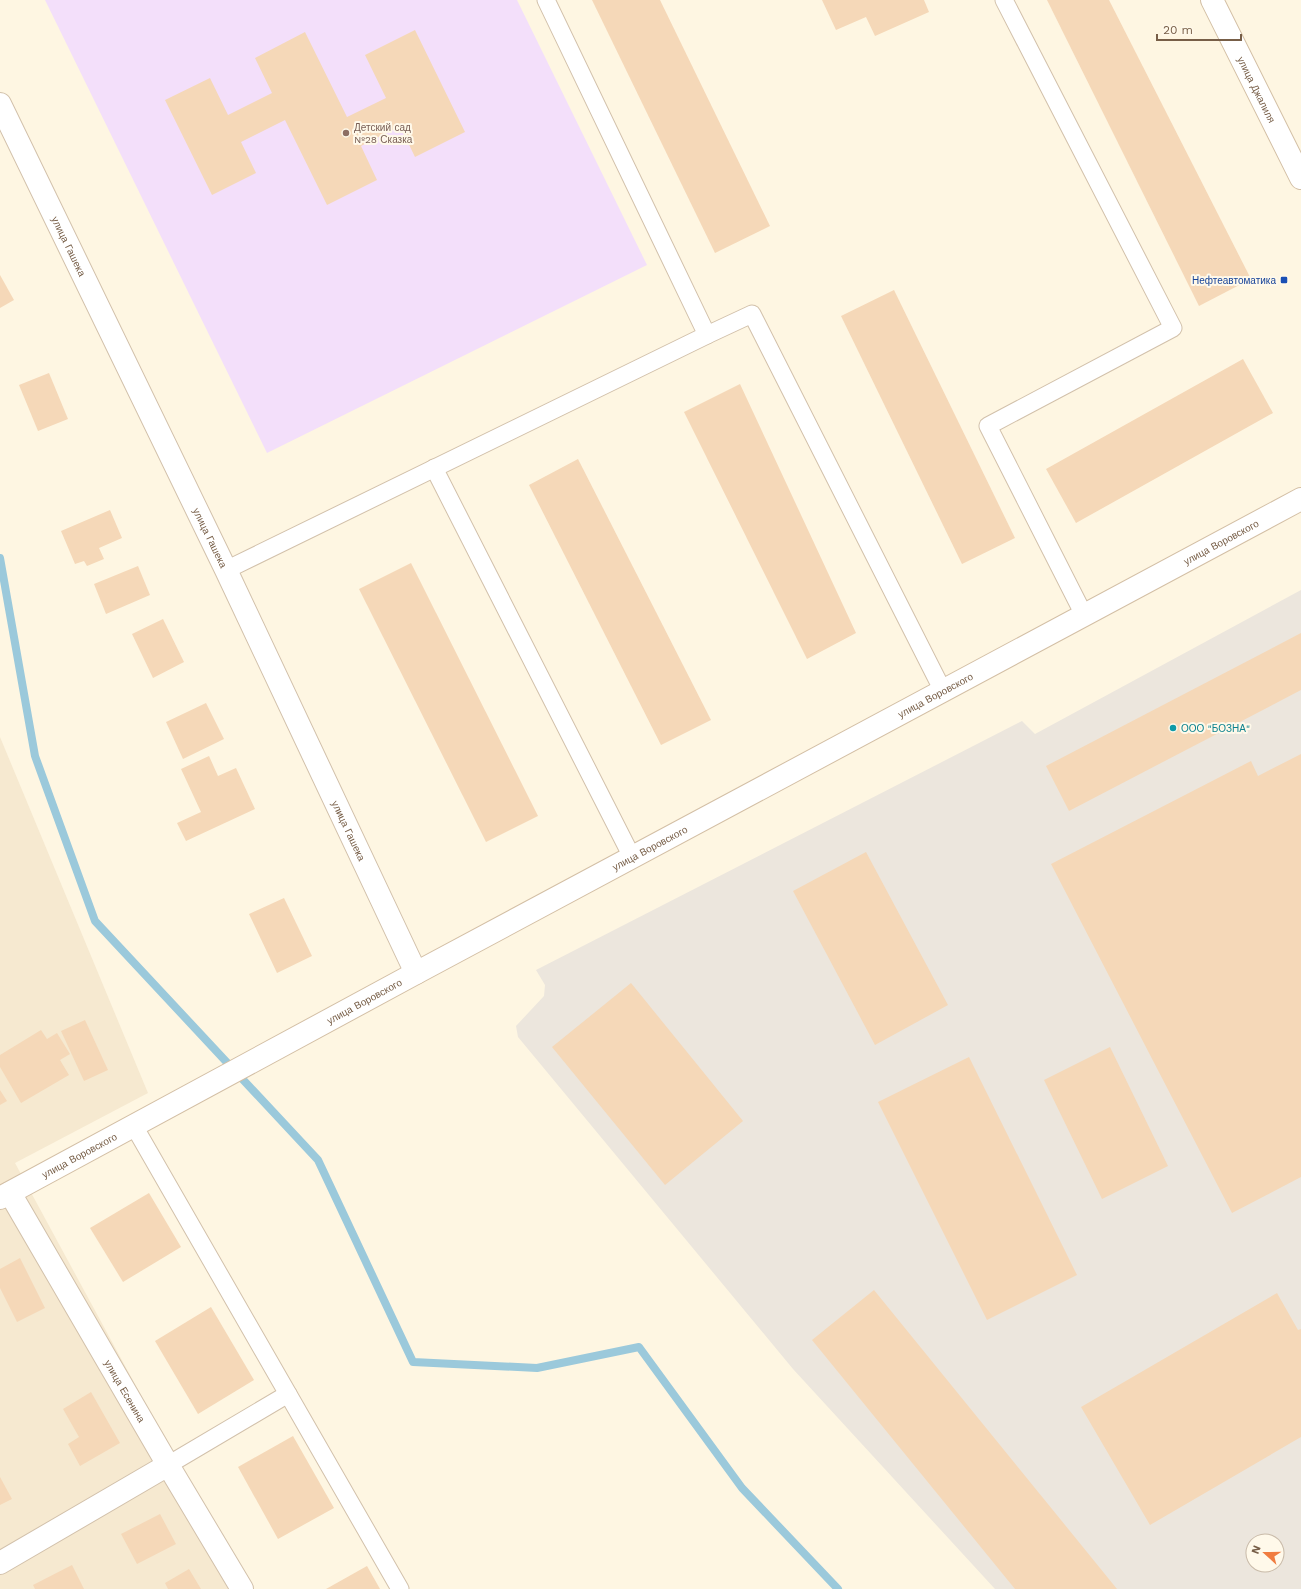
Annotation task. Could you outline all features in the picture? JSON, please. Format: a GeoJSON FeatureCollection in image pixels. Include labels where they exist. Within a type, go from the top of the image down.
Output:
{"type":"FeatureCollection","features":[{"type":"Feature","properties":{"kind":"street","name":"улица Джалиля"},"geometry":{"type":"LineString","coordinates":[[1212,0],[1301,178]]}},
{"type":"Feature","properties":{"kind":"street","name":"улица Гашека"},"geometry":{"type":"LineString","coordinates":[[0,104],[226,570],[416,972]]}},
{"type":"Feature","properties":{"kind":"street","name":"улица Воровского"},"geometry":{"type":"LineString","coordinates":[[5,1196],[416,972],[1301,499]]}},
{"type":"Feature","properties":{"kind":"street","name":"улица Есенина"},"geometry":{"type":"LineString","coordinates":[[5,1196],[242,1589]]}},
{"type":"Feature","properties":{"kind":"street"},"geometry":{"type":"LineString","coordinates":[[0,1563],[168,1465]]}},
{"type":"Feature","properties":{"kind":"lane"},"geometry":{"type":"LineString","coordinates":[[546,0],[707,335]]}},
{"type":"Feature","properties":{"kind":"lane"},"geometry":{"type":"LineString","coordinates":[[1004,0],[1172,328],[988,426],[1084,615]]}},
{"type":"Feature","properties":{"kind":"lane"},"geometry":{"type":"LineString","coordinates":[[226,570],[752,314],[943,691]]}},
{"type":"Feature","properties":{"kind":"lane"},"geometry":{"type":"LineString","coordinates":[[434,468],[632,857]]}},
{"type":"Feature","properties":{"kind":"lane"},"geometry":{"type":"LineString","coordinates":[[134,1126],[400,1589]]}},
{"type":"Feature","properties":{"kind":"lane"},"geometry":{"type":"LineString","coordinates":[[168,1465],[288,1394]]}},
{"type":"Feature","properties":{"kind":"shaded area","name":"Детский сад №28 Сказка"},"geometry":{"type":"Polygon","coordinates":[[[45,0],[517,0],[647,265],[267,453],[45,0]]]}},
{"type":"Feature","properties":{"kind":"shaded area"},"geometry":{"type":"Polygon","coordinates":[[[1301,590],[1301,1589],[995,1589],[793,1369],[518,1037],[516,1026],[544,996],[545,985],[536,970],[1022,721],[1035,734],[1301,590]]]}},
{"type":"Feature","properties":{"kind":"shaded area"},"geometry":{"type":"Polygon","coordinates":[[[0,737],[148,1093],[15,1163],[246,1589],[0,1589],[0,737]]]}},
{"type":"Feature","properties":{"kind":"building"},"geometry":{"type":"Polygon","coordinates":[[[592,0],[660,0],[770,226],[715,253],[592,0]]]}},
{"type":"Feature","properties":{"kind":"building"},"geometry":{"type":"Polygon","coordinates":[[[822,0],[924,0],[929,12],[875,36],[866,17],[836,30],[822,0]]]}},
{"type":"Feature","properties":{"kind":"building"},"geometry":{"type":"Polygon","coordinates":[[[1047,0],[1109,0],[1251,279],[1199,306],[1047,0]]]}},
{"type":"Feature","properties":{"kind":"building"},"geometry":{"type":"Polygon","coordinates":[[[415,30],[465,132],[415,157],[400,126],[361,146],[377,180],[327,205],[285,120],[241,142],[256,173],[212,195],[165,100],[210,78],[228,115],[272,93],[255,58],[305,32],[347,117],[386,98],[365,55],[415,30]]]}},
{"type":"Feature","properties":{"kind":"building"},"geometry":{"type":"Polygon","coordinates":[[[0,275],[14,300],[0,308],[0,275]]]}},
{"type":"Feature","properties":{"kind":"building"},"geometry":{"type":"Polygon","coordinates":[[[894,290],[1015,538],[962,564],[841,316],[894,290]]]}},
{"type":"Feature","properties":{"kind":"building"},"geometry":{"type":"Polygon","coordinates":[[[1243,359],[1273,413],[1076,523],[1046,469],[1243,359]]]}},
{"type":"Feature","properties":{"kind":"building"},"geometry":{"type":"Polygon","coordinates":[[[49,373],[68,419],[38,431],[19,385],[49,373]]]}},
{"type":"Feature","properties":{"kind":"building"},"geometry":{"type":"Polygon","coordinates":[[[740,384],[856,633],[807,659],[684,412],[740,384]]]}},
{"type":"Feature","properties":{"kind":"building"},"geometry":{"type":"Polygon","coordinates":[[[578,459],[711,720],[661,745],[529,485],[578,459]]]}},
{"type":"Feature","properties":{"kind":"building"},"geometry":{"type":"Polygon","coordinates":[[[110,510],[122,538],[99,548],[104,559],[87,566],[84,561],[75,564],[61,531],[110,510]]]}},
{"type":"Feature","properties":{"kind":"building"},"geometry":{"type":"Polygon","coordinates":[[[411,563],[538,816],[486,842],[359,589],[411,563]]]}},
{"type":"Feature","properties":{"kind":"building"},"geometry":{"type":"Polygon","coordinates":[[[138,566],[150,595],[106,614],[94,584],[138,566]]]}},
{"type":"Feature","properties":{"kind":"building"},"geometry":{"type":"Polygon","coordinates":[[[163,619],[184,662],[153,678],[132,634],[163,619]]]}},
{"type":"Feature","properties":{"kind":"building","name":"ООО \"БОЗНА\""},"geometry":{"type":"Polygon","coordinates":[[[1301,633],[1301,690],[1069,811],[1046,766],[1301,633]]]}},
{"type":"Feature","properties":{"kind":"building"},"geometry":{"type":"Polygon","coordinates":[[[206,703],[224,739],[183,759],[166,722],[206,703]]]}},
{"type":"Feature","properties":{"kind":"building"},"geometry":{"type":"Polygon","coordinates":[[[1301,754],[1301,1177],[1232,1213],[1051,864],[1251,761],[1258,776],[1301,754]]]}},
{"type":"Feature","properties":{"kind":"building"},"geometry":{"type":"Polygon","coordinates":[[[209,756],[218,776],[236,768],[255,809],[186,841],[177,823],[201,812],[181,769],[209,756]]]}},
{"type":"Feature","properties":{"kind":"building"},"geometry":{"type":"Polygon","coordinates":[[[866,852],[948,1005],[875,1045],[793,891],[866,852]]]}},
{"type":"Feature","properties":{"kind":"building"},"geometry":{"type":"Polygon","coordinates":[[[284,898],[312,956],[277,973],[249,914],[284,898]]]}},
{"type":"Feature","properties":{"kind":"building"},"geometry":{"type":"Polygon","coordinates":[[[631,983],[743,1121],[665,1185],[552,1047],[631,983]]]}},
{"type":"Feature","properties":{"kind":"building"},"geometry":{"type":"Polygon","coordinates":[[[85,1020],[108,1070],[84,1081],[61,1031],[85,1020]]]}},
{"type":"Feature","properties":{"kind":"building"},"geometry":{"type":"Polygon","coordinates":[[[41,1030],[47,1039],[57,1033],[70,1054],[60,1060],[69,1075],[21,1103],[0,1067],[0,1055],[41,1030]]]}},
{"type":"Feature","properties":{"kind":"building"},"geometry":{"type":"Polygon","coordinates":[[[1110,1047],[1168,1166],[1102,1199],[1044,1080],[1110,1047]]]}},
{"type":"Feature","properties":{"kind":"building"},"geometry":{"type":"Polygon","coordinates":[[[969,1057],[1077,1275],[987,1320],[878,1102],[969,1057]]]}},
{"type":"Feature","properties":{"kind":"building"},"geometry":{"type":"Polygon","coordinates":[[[0,1090],[7,1101],[0,1105],[0,1090]]]}},
{"type":"Feature","properties":{"kind":"building"},"geometry":{"type":"Polygon","coordinates":[[[149,1193],[181,1247],[123,1282],[90,1228],[149,1193]]]}},
{"type":"Feature","properties":{"kind":"building"},"geometry":{"type":"Polygon","coordinates":[[[20,1258],[45,1308],[17,1322],[0,1288],[0,1269],[20,1258]]]}},
{"type":"Feature","properties":{"kind":"building"},"geometry":{"type":"Polygon","coordinates":[[[874,1290],[1117,1589],[1015,1589],[812,1340],[874,1290]]]}},
{"type":"Feature","properties":{"kind":"building"},"geometry":{"type":"Polygon","coordinates":[[[1277,1293],[1298,1330],[1301,1329],[1301,1437],[1150,1525],[1081,1407],[1277,1293]]]}},
{"type":"Feature","properties":{"kind":"building"},"geometry":{"type":"Polygon","coordinates":[[[211,1307],[254,1380],[198,1414],[155,1341],[211,1307]]]}},
{"type":"Feature","properties":{"kind":"building"},"geometry":{"type":"Polygon","coordinates":[[[91,1392],[120,1443],[80,1466],[68,1444],[79,1437],[63,1409],[91,1392]]]}},
{"type":"Feature","properties":{"kind":"building"},"geometry":{"type":"Polygon","coordinates":[[[293,1436],[334,1508],[278,1539],[238,1467],[293,1436]]]}},
{"type":"Feature","properties":{"kind":"building"},"geometry":{"type":"Polygon","coordinates":[[[0,1477],[12,1499],[0,1505],[0,1477]]]}},
{"type":"Feature","properties":{"kind":"building"},"geometry":{"type":"Polygon","coordinates":[[[160,1514],[176,1544],[137,1564],[121,1534],[160,1514]]]}},
{"type":"Feature","properties":{"kind":"building"},"geometry":{"type":"Polygon","coordinates":[[[72,1565],[84,1589],[35,1589],[33,1585],[72,1565]]]}},
{"type":"Feature","properties":{"kind":"building"},"geometry":{"type":"Polygon","coordinates":[[[367,1566],[380,1589],[326,1589],[367,1566]]]}},
{"type":"Feature","properties":{"kind":"building"},"geometry":{"type":"Polygon","coordinates":[[[189,1569],[201,1589],[168,1589],[165,1583],[189,1569]]]}},
{"type":"Feature","properties":{"kind":"waterway"},"geometry":{"type":"LineString","coordinates":[[0,558],[35,756],[95,921],[318,1160],[413,1362],[537,1368],[639,1347],[742,1488],[838,1589]]}},
{"type":"Feature","properties":{"kind":"place","name":"Детский сад №28 Сказка"},"geometry":{"type":"Point","coordinates":[346,133]}},
{"type":"Feature","properties":{"kind":"place","name":"Нефтеавтоматика"},"geometry":{"type":"Point","coordinates":[1284,280]}},
{"type":"Feature","properties":{"kind":"place","name":"ООО \"БОЗНА\""},"geometry":{"type":"Point","coordinates":[1173,728]}}]}
